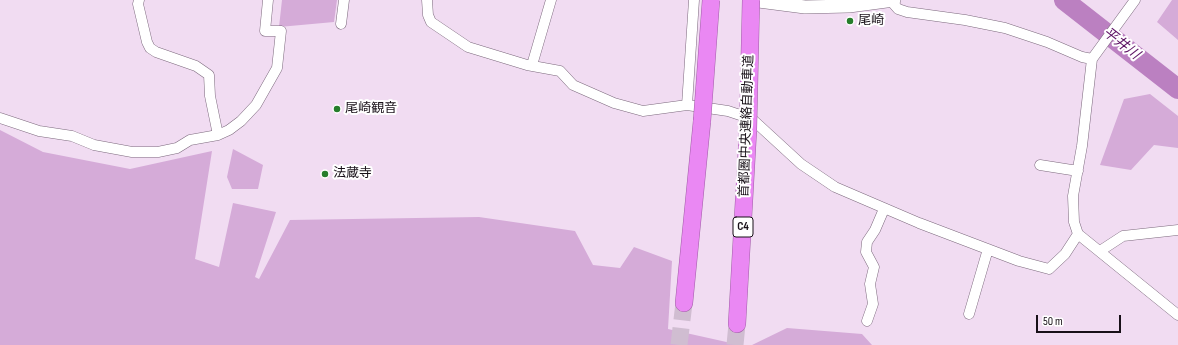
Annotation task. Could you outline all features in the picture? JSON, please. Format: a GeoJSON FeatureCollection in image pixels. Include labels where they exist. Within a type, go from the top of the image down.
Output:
{"type":"FeatureCollection","features":[{"type":"Feature","properties":{"kind":"highway"},"geometry":{"type":"LineString","coordinates":[[684,303],[702,121],[711,0]]}},
{"type":"Feature","properties":{"kind":"highway","name":"首都圏中央連絡自動車道"},"geometry":{"type":"LineString","coordinates":[[737,324],[748,130],[751,0]]}},
{"type":"Feature","properties":{"kind":"main road"},"geometry":{"type":"LineString","coordinates":[[751,0],[805,7],[849,6],[893,0]]}},
{"type":"Feature","properties":{"kind":"street"},"geometry":{"type":"LineString","coordinates":[[139,0],[138,4],[147,42],[150,48],[156,52],[196,66],[209,75],[210,96],[218,135]]}},
{"type":"Feature","properties":{"kind":"street"},"geometry":{"type":"LineString","coordinates":[[0,118],[39,131],[72,136],[94,145],[132,152],[158,152],[177,148],[190,140],[218,135],[229,130],[241,121],[256,105],[277,68],[281,31],[265,31],[268,0]]}},
{"type":"Feature","properties":{"kind":"street"},"geometry":{"type":"LineString","coordinates":[[341,24],[344,0]]}},
{"type":"Feature","properties":{"kind":"street"},"geometry":{"type":"LineString","coordinates":[[427,0],[428,15],[431,22],[468,47],[532,65],[560,71],[573,85],[614,102],[643,111],[687,105],[728,111],[752,119],[801,164],[835,187],[884,208],[1020,261],[1049,269],[1065,254],[1078,234]]}},
{"type":"Feature","properties":{"kind":"street"},"geometry":{"type":"LineString","coordinates":[[532,65],[551,0]]}},
{"type":"Feature","properties":{"kind":"street"},"geometry":{"type":"LineString","coordinates":[[687,105],[694,0]]}},
{"type":"Feature","properties":{"kind":"street"},"geometry":{"type":"LineString","coordinates":[[893,0],[898,9],[907,12],[965,20],[1005,28],[1047,42],[1082,57],[1094,57]]}},
{"type":"Feature","properties":{"kind":"street"},"geometry":{"type":"LineString","coordinates":[[1135,0],[1094,57],[1078,171],[1073,196],[1074,222],[1078,234],[1178,314]]}},
{"type":"Feature","properties":{"kind":"street"},"geometry":{"type":"LineString","coordinates":[[1040,165],[1078,171]]}},
{"type":"Feature","properties":{"kind":"street"},"geometry":{"type":"LineString","coordinates":[[867,321],[873,304],[870,284],[874,267],[866,252],[867,242],[875,230],[884,208]]}},
{"type":"Feature","properties":{"kind":"street"},"geometry":{"type":"LineString","coordinates":[[1100,251],[1123,236],[1178,230]]}},
{"type":"Feature","properties":{"kind":"street"},"geometry":{"type":"LineString","coordinates":[[969,314],[988,249]]}},
{"type":"Feature","properties":{"kind":"shaded area"},"geometry":{"type":"Polygon","coordinates":[[[282,0],[337,0],[334,22],[279,27],[282,0]]]}},
{"type":"Feature","properties":{"kind":"shaded area"},"geometry":{"type":"Polygon","coordinates":[[[1172,0],[1178,0],[1178,40],[1157,22],[1172,0]]]}},
{"type":"Feature","properties":{"kind":"shaded area"},"geometry":{"type":"Polygon","coordinates":[[[1150,94],[1178,116],[1178,148],[1154,145],[1131,170],[1100,165],[1124,99],[1150,94]]]}},
{"type":"Feature","properties":{"kind":"shaded area"},"geometry":{"type":"Polygon","coordinates":[[[0,130],[43,152],[130,169],[212,151],[195,259],[219,267],[233,203],[276,212],[255,277],[259,279],[290,220],[479,217],[575,231],[593,265],[620,268],[634,247],[672,261],[668,329],[740,345],[0,345],[0,130]]]}},
{"type":"Feature","properties":{"kind":"shaded area"},"geometry":{"type":"Polygon","coordinates":[[[233,149],[263,165],[258,189],[232,189],[227,177],[233,149]]]}},
{"type":"Feature","properties":{"kind":"shaded area"},"geometry":{"type":"Polygon","coordinates":[[[787,328],[862,334],[872,345],[752,345],[787,328]]]}},
{"type":"Feature","properties":{"kind":"waterway","name":"平井川"},"geometry":{"type":"LineString","coordinates":[[1064,0],[1178,89]]}},
{"type":"Feature","properties":{"kind":"tunnel"},"geometry":{"type":"LineString","coordinates":[[679,345],[684,303]]}},
{"type":"Feature","properties":{"kind":"tunnel"},"geometry":{"type":"LineString","coordinates":[[735,345],[737,324]]}},
{"type":"Feature","properties":{"kind":"place","name":"尾崎"},"geometry":{"type":"Point","coordinates":[850,21]}},
{"type":"Feature","properties":{"kind":"place","name":"尾崎観音"},"geometry":{"type":"Point","coordinates":[337,109]}},
{"type":"Feature","properties":{"kind":"place","name":"法蔵寺"},"geometry":{"type":"Point","coordinates":[325,174]}}]}
